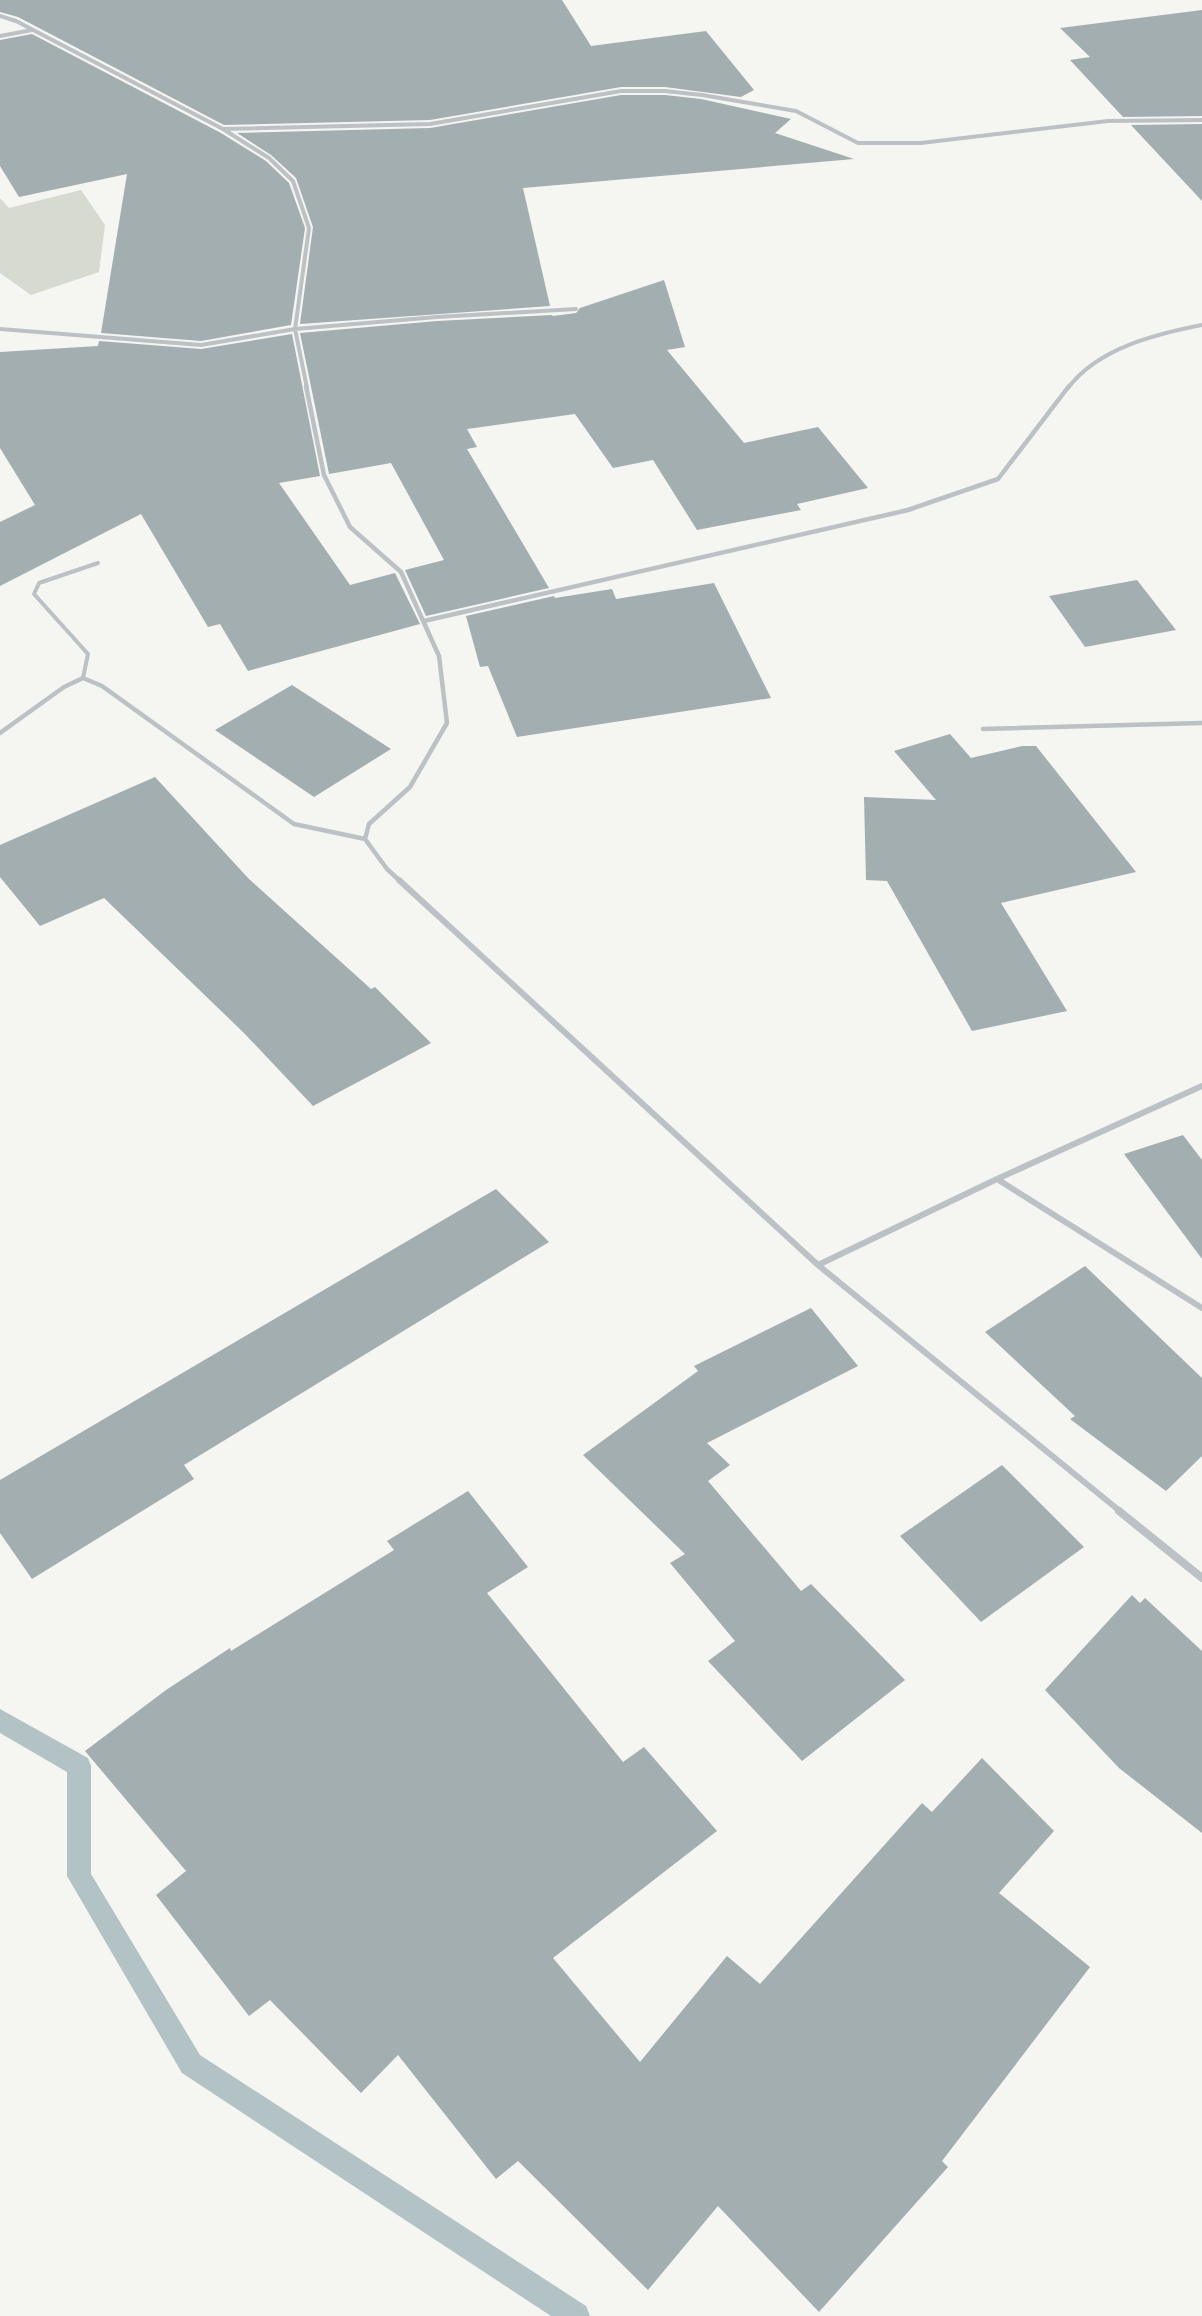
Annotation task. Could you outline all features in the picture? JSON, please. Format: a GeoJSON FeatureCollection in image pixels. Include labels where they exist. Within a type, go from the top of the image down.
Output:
{"type":"FeatureCollection","features":[{"type":"Feature","properties":{"kind":"street"},"geometry":{"type":"LineString","coordinates":[[0,16],[16,21],[224,129],[269,158],[293,181],[309,228],[296,330],[324,475],[350,527],[401,572],[438,656],[447,723],[410,788],[369,824],[365,839]]}},
{"type":"Feature","properties":{"kind":"street"},"geometry":{"type":"LineString","coordinates":[[0,36],[32,30]]}},
{"type":"Feature","properties":{"kind":"street"},"geometry":{"type":"LineString","coordinates":[[224,129],[430,124],[621,90],[702,95],[796,111],[858,143],[921,143],[1108,121],[1202,120]]}},
{"type":"Feature","properties":{"kind":"street"},"geometry":{"type":"LineString","coordinates":[[0,329],[201,345],[296,330],[437,317],[576,309]]}},
{"type":"Feature","properties":{"kind":"street"},"geometry":{"type":"LineString","coordinates":[[424,621],[909,510],[998,480],[1072,382],[1107,355],[1163,333],[1202,326]]}},
{"type":"Feature","properties":{"kind":"street"},"geometry":{"type":"LineString","coordinates":[[0,733],[64,687],[83,678],[102,686],[294,824],[365,839],[387,869],[818,1265],[1202,1578]]}},
{"type":"Feature","properties":{"kind":"street"},"geometry":{"type":"LineString","coordinates":[[983,729],[1202,723]]}},
{"type":"Feature","properties":{"kind":"street"},"geometry":{"type":"LineString","coordinates":[[818,1265],[997,1179],[1202,1086]]}},
{"type":"Feature","properties":{"kind":"street"},"geometry":{"type":"LineString","coordinates":[[997,1179],[1202,1308]]}},
{"type":"Feature","properties":{"kind":"lane"},"geometry":{"type":"LineString","coordinates":[[83,678],[87,654],[34,594],[39,583],[98,563]]}},
{"type":"Feature","properties":{"kind":"shaded area"},"geometry":{"type":"Polygon","coordinates":[[[81,190],[105,225],[99,272],[31,295],[0,273],[0,198],[9,208],[81,190]]]}},
{"type":"Feature","properties":{"kind":"building"},"geometry":{"type":"Polygon","coordinates":[[[0,0],[562,0],[591,46],[706,31],[754,90],[741,97],[665,87],[621,87],[430,120],[224,125],[18,17],[0,12],[0,0]]]}},
{"type":"Feature","properties":{"kind":"building"},"geometry":{"type":"Polygon","coordinates":[[[1202,10],[1202,116],[1123,117],[1070,60],[1090,57],[1060,28],[1202,10]]]}},
{"type":"Feature","properties":{"kind":"building"},"geometry":{"type":"Polygon","coordinates":[[[32,34],[221,133],[266,161],[289,183],[305,228],[291,325],[201,341],[101,333],[127,174],[19,197],[0,166],[0,40],[32,34]]]}},
{"type":"Feature","properties":{"kind":"building"},"geometry":{"type":"Polygon","coordinates":[[[621,95],[665,95],[701,99],[791,119],[775,133],[854,159],[523,188],[550,306],[300,324],[313,227],[296,178],[271,155],[237,133],[430,128],[621,95]]]}},
{"type":"Feature","properties":{"kind":"building"},"geometry":{"type":"Polygon","coordinates":[[[1202,124],[1202,201],[1131,125],[1202,124]]]}},
{"type":"Feature","properties":{"kind":"building"},"geometry":{"type":"Polygon","coordinates":[[[664,280],[685,347],[667,350],[744,443],[818,427],[868,488],[797,504],[801,510],[697,530],[653,460],[613,468],[575,414],[467,429],[477,447],[467,449],[549,588],[426,616],[405,570],[444,560],[391,463],[329,474],[300,333],[437,321],[576,313],[580,308],[664,280]]]}},
{"type":"Feature","properties":{"kind":"building"},"geometry":{"type":"Polygon","coordinates":[[[292,334],[320,476],[279,483],[350,585],[395,573],[420,624],[248,671],[220,624],[208,627],[141,514],[0,586],[0,522],[35,505],[0,448],[0,352],[98,346],[99,341],[201,349],[292,334]]]}},
{"type":"Feature","properties":{"kind":"building"},"geometry":{"type":"Polygon","coordinates":[[[1137,580],[1176,630],[1085,647],[1049,596],[1137,580]]]}},
{"type":"Feature","properties":{"kind":"building"},"geometry":{"type":"Polygon","coordinates":[[[714,583],[771,698],[517,737],[488,666],[480,667],[466,616],[554,596],[555,598],[612,589],[616,599],[714,583]]]}},
{"type":"Feature","properties":{"kind":"building"},"geometry":{"type":"Polygon","coordinates":[[[292,685],[391,749],[314,797],[215,730],[292,685]]]}},
{"type":"Feature","properties":{"kind":"building"},"geometry":{"type":"Polygon","coordinates":[[[950,734],[971,758],[1022,746],[1036,746],[1136,872],[1001,903],[1067,1011],[972,1031],[887,881],[866,880],[864,797],[936,800],[894,751],[950,734]]]}},
{"type":"Feature","properties":{"kind":"building"},"geometry":{"type":"Polygon","coordinates":[[[155,777],[249,879],[371,989],[375,987],[431,1043],[313,1106],[244,1033],[104,898],[40,926],[0,877],[0,845],[155,777]]]}},
{"type":"Feature","properties":{"kind":"building"},"geometry":{"type":"Polygon","coordinates":[[[1183,1135],[1202,1160],[1202,1259],[1124,1154],[1183,1135]]]}},
{"type":"Feature","properties":{"kind":"building"},"geometry":{"type":"Polygon","coordinates":[[[496,1189],[549,1242],[184,1465],[194,1479],[32,1579],[0,1533],[0,1480],[496,1189]]]}},
{"type":"Feature","properties":{"kind":"building"},"geometry":{"type":"Polygon","coordinates":[[[1085,1266],[1202,1378],[1202,1456],[1166,1491],[1070,1419],[1075,1416],[985,1332],[1085,1266]]]}},
{"type":"Feature","properties":{"kind":"building"},"geometry":{"type":"Polygon","coordinates":[[[811,1308],[858,1366],[707,1443],[730,1465],[708,1481],[801,1591],[811,1584],[905,1680],[802,1761],[708,1661],[735,1641],[670,1563],[685,1554],[583,1455],[698,1371],[694,1366],[811,1308]]]}},
{"type":"Feature","properties":{"kind":"building"},"geometry":{"type":"Polygon","coordinates":[[[1002,1465],[1084,1547],[981,1622],[900,1536],[1002,1465]]]}},
{"type":"Feature","properties":{"kind":"building"},"geometry":{"type":"Polygon","coordinates":[[[468,1491],[528,1567],[487,1593],[623,1762],[644,1747],[717,1831],[553,1958],[640,2062],[727,1956],[760,1984],[922,1803],[932,1812],[982,1758],[1054,1831],[999,1893],[1090,1967],[942,2161],[948,2167],[819,2312],[718,2206],[648,2290],[518,2161],[496,2179],[398,2055],[361,2093],[270,2000],[249,2016],[156,1895],[186,1871],[85,1751],[166,1690],[230,1648],[231,1651],[394,1550],[387,1541],[468,1491]]]}},
{"type":"Feature","properties":{"kind":"building"},"geometry":{"type":"Polygon","coordinates":[[[1132,1595],[1140,1603],[1145,1598],[1202,1651],[1202,1833],[1119,1768],[1045,1690],[1132,1595]]]}},
{"type":"Feature","properties":{"kind":"waterway"},"geometry":{"type":"LineString","coordinates":[[0,1720],[79,1766],[79,1876],[191,2064],[576,2316]]}}]}
